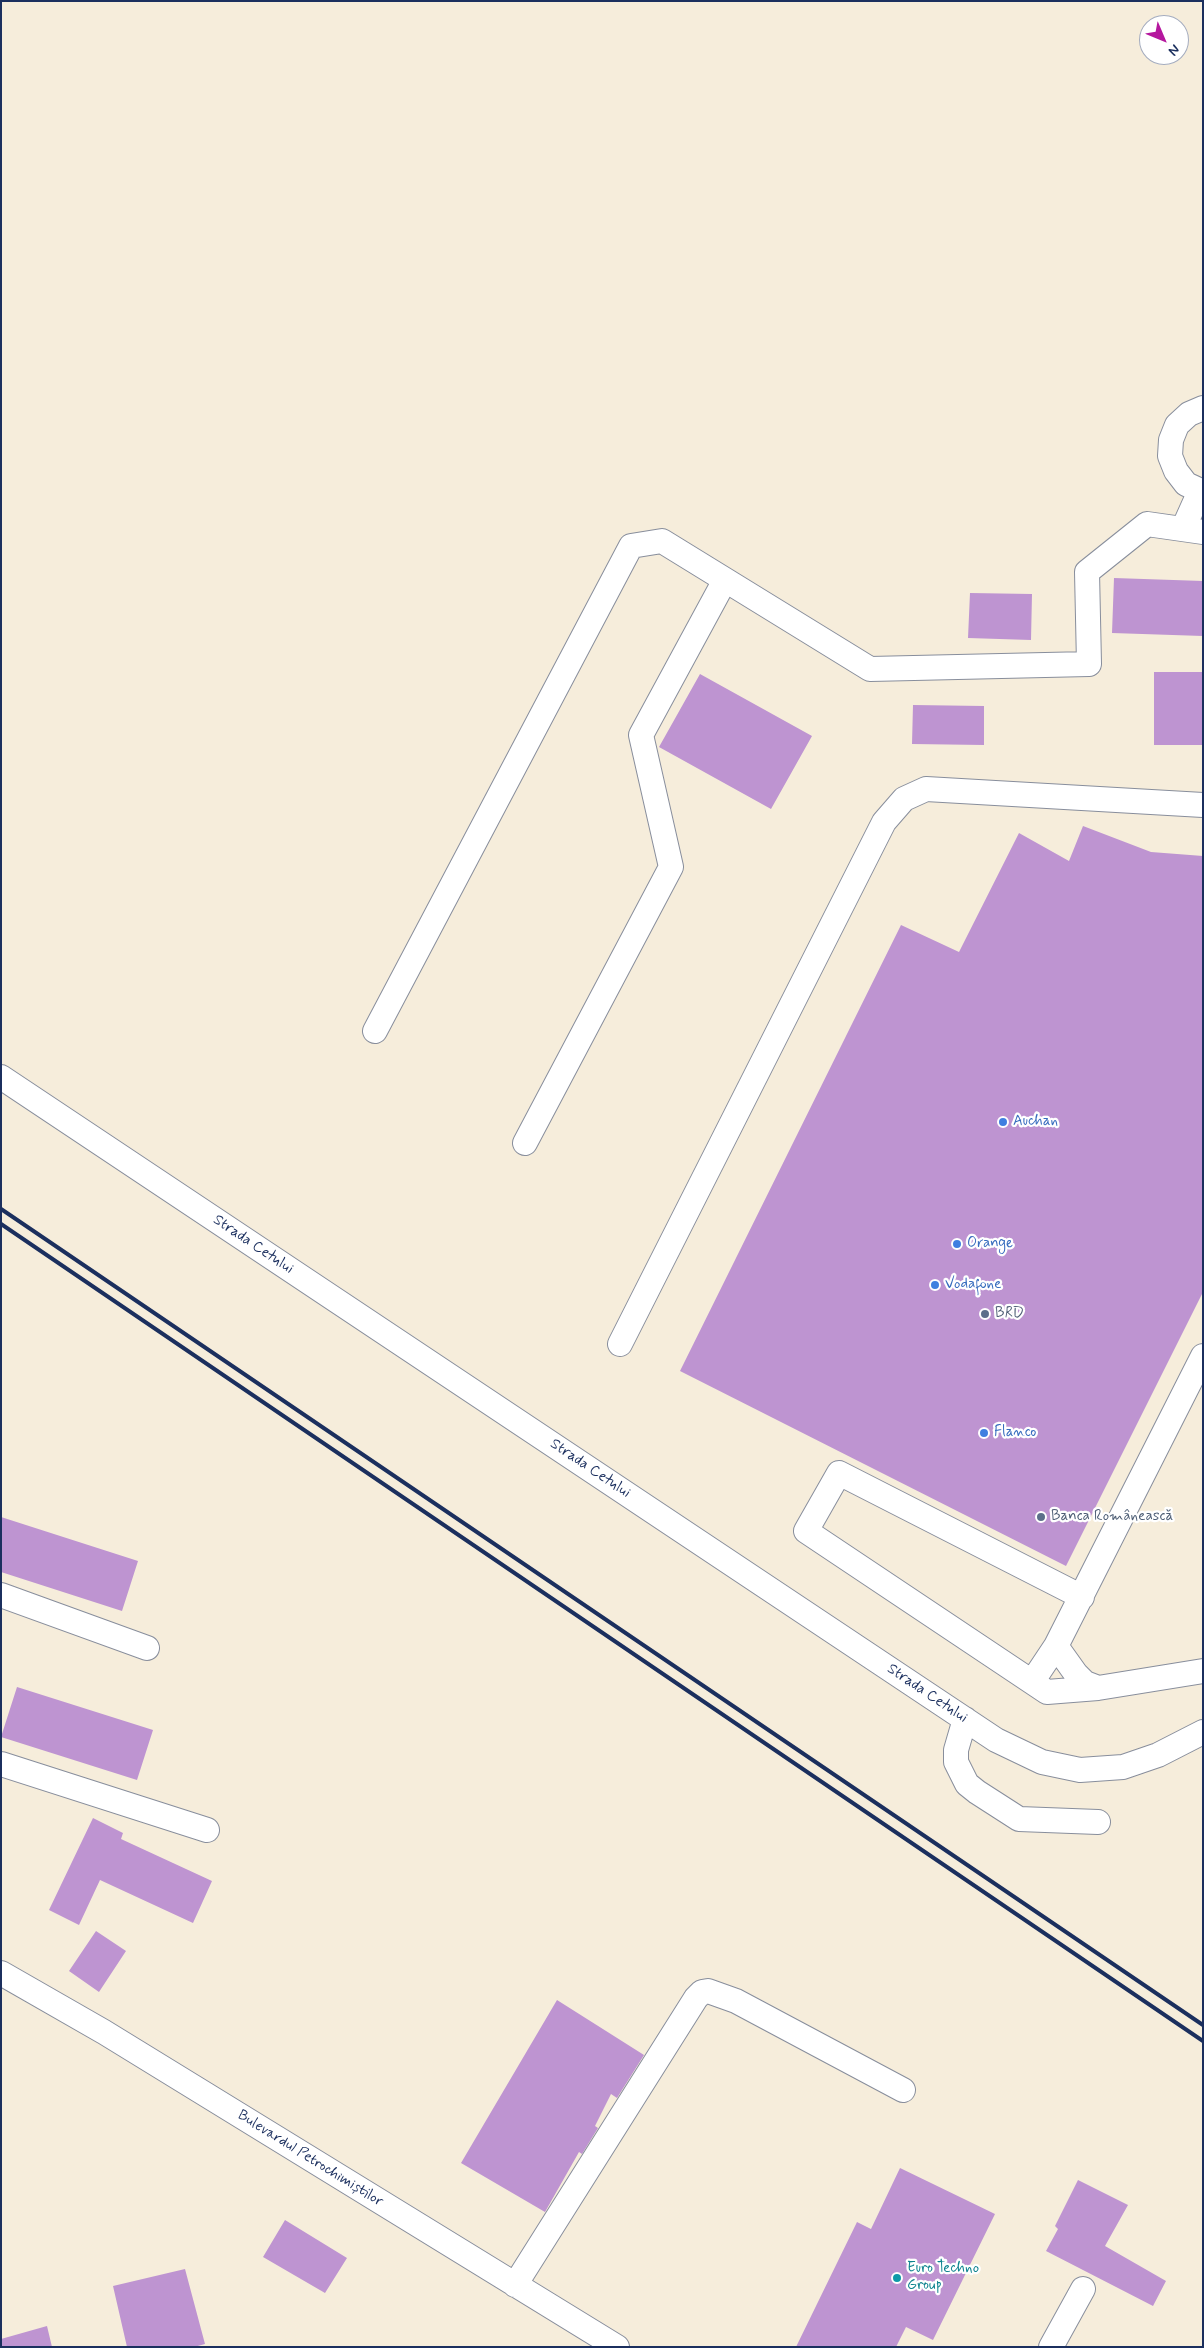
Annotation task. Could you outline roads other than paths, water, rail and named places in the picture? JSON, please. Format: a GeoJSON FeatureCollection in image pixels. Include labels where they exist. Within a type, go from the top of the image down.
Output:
{"type":"FeatureCollection","features":[{"type":"Feature","properties":{"kind":"street"},"geometry":{"type":"LineString","coordinates":[[375,1032],[631,546],[662,541],[870,669],[1089,664],[1087,572],[1147,524],[1193,530],[1201,491],[1186,484],[1176,471],[1170,456],[1171,440],[1178,425],[1189,414],[1203,408]]}},
{"type":"Feature","properties":{"kind":"street"},"geometry":{"type":"LineString","coordinates":[[525,1143],[671,867],[641,735],[725,580]]}},
{"type":"Feature","properties":{"kind":"street"},"geometry":{"type":"LineString","coordinates":[[620,1344],[884,822],[904,799],[926,789],[1203,805]]}},
{"type":"Feature","properties":{"kind":"street","name":"Strada Cetului"},"geometry":{"type":"LineString","coordinates":[[1,1076],[996,1740],[1042,1762],[1080,1770],[1123,1767],[1158,1755],[1203,1732]]}},
{"type":"Feature","properties":{"kind":"street"},"geometry":{"type":"LineString","coordinates":[[1032,1682],[1056,1646],[1082,1597],[1203,1356]]}},
{"type":"Feature","properties":{"kind":"street"},"geometry":{"type":"LineString","coordinates":[[1082,1597],[839,1473],[806,1531],[1047,1692],[1098,1688],[1203,1671]]}},
{"type":"Feature","properties":{"kind":"street"},"geometry":{"type":"LineString","coordinates":[[1,1595],[147,1648]]}},
{"type":"Feature","properties":{"kind":"street"},"geometry":{"type":"LineString","coordinates":[[1056,1646],[1085,1683],[1098,1688]]}},
{"type":"Feature","properties":{"kind":"street"},"geometry":{"type":"LineString","coordinates":[[965,1719],[956,1750],[956,1762],[967,1784],[976,1792],[1019,1819],[1098,1822]]}},
{"type":"Feature","properties":{"kind":"street"},"geometry":{"type":"LineString","coordinates":[[1,1764],[207,1830]]}},
{"type":"Feature","properties":{"kind":"street","name":"Bulevardul Petrochimiștilor"},"geometry":{"type":"LineString","coordinates":[[1,1973],[104,2032],[617,2347]]}},
{"type":"Feature","properties":{"kind":"street"},"geometry":{"type":"LineString","coordinates":[[515,2285],[690,2007],[702,1992],[708,1991],[736,2001],[902,2090]]}},
{"type":"Feature","properties":{"kind":"street"},"geometry":{"type":"LineString","coordinates":[[1051,2347],[1083,2289]]}},
{"type":"Feature","properties":{"kind":"railway"},"geometry":{"type":"LineString","coordinates":[[1,1209],[1203,2025]]}},
{"type":"Feature","properties":{"kind":"railway"},"geometry":{"type":"LineString","coordinates":[[1,1224],[1203,2041]]}},
{"type":"Feature","properties":{"kind":"place","name":"Auchan"},"geometry":{"type":"Point","coordinates":[1003,1122]}},
{"type":"Feature","properties":{"kind":"place","name":"Orange"},"geometry":{"type":"Point","coordinates":[957,1244]}},
{"type":"Feature","properties":{"kind":"place","name":"Vodafone"},"geometry":{"type":"Point","coordinates":[935,1285]}},
{"type":"Feature","properties":{"kind":"place","name":"BRD"},"geometry":{"type":"Point","coordinates":[985,1314]}},
{"type":"Feature","properties":{"kind":"place","name":"Flanco"},"geometry":{"type":"Point","coordinates":[984,1433]}},
{"type":"Feature","properties":{"kind":"place","name":"Banca Românească"},"geometry":{"type":"Point","coordinates":[1041,1517]}},
{"type":"Feature","properties":{"kind":"place","name":"Euro Techno Group"},"geometry":{"type":"Point","coordinates":[897,2278]}}]}
